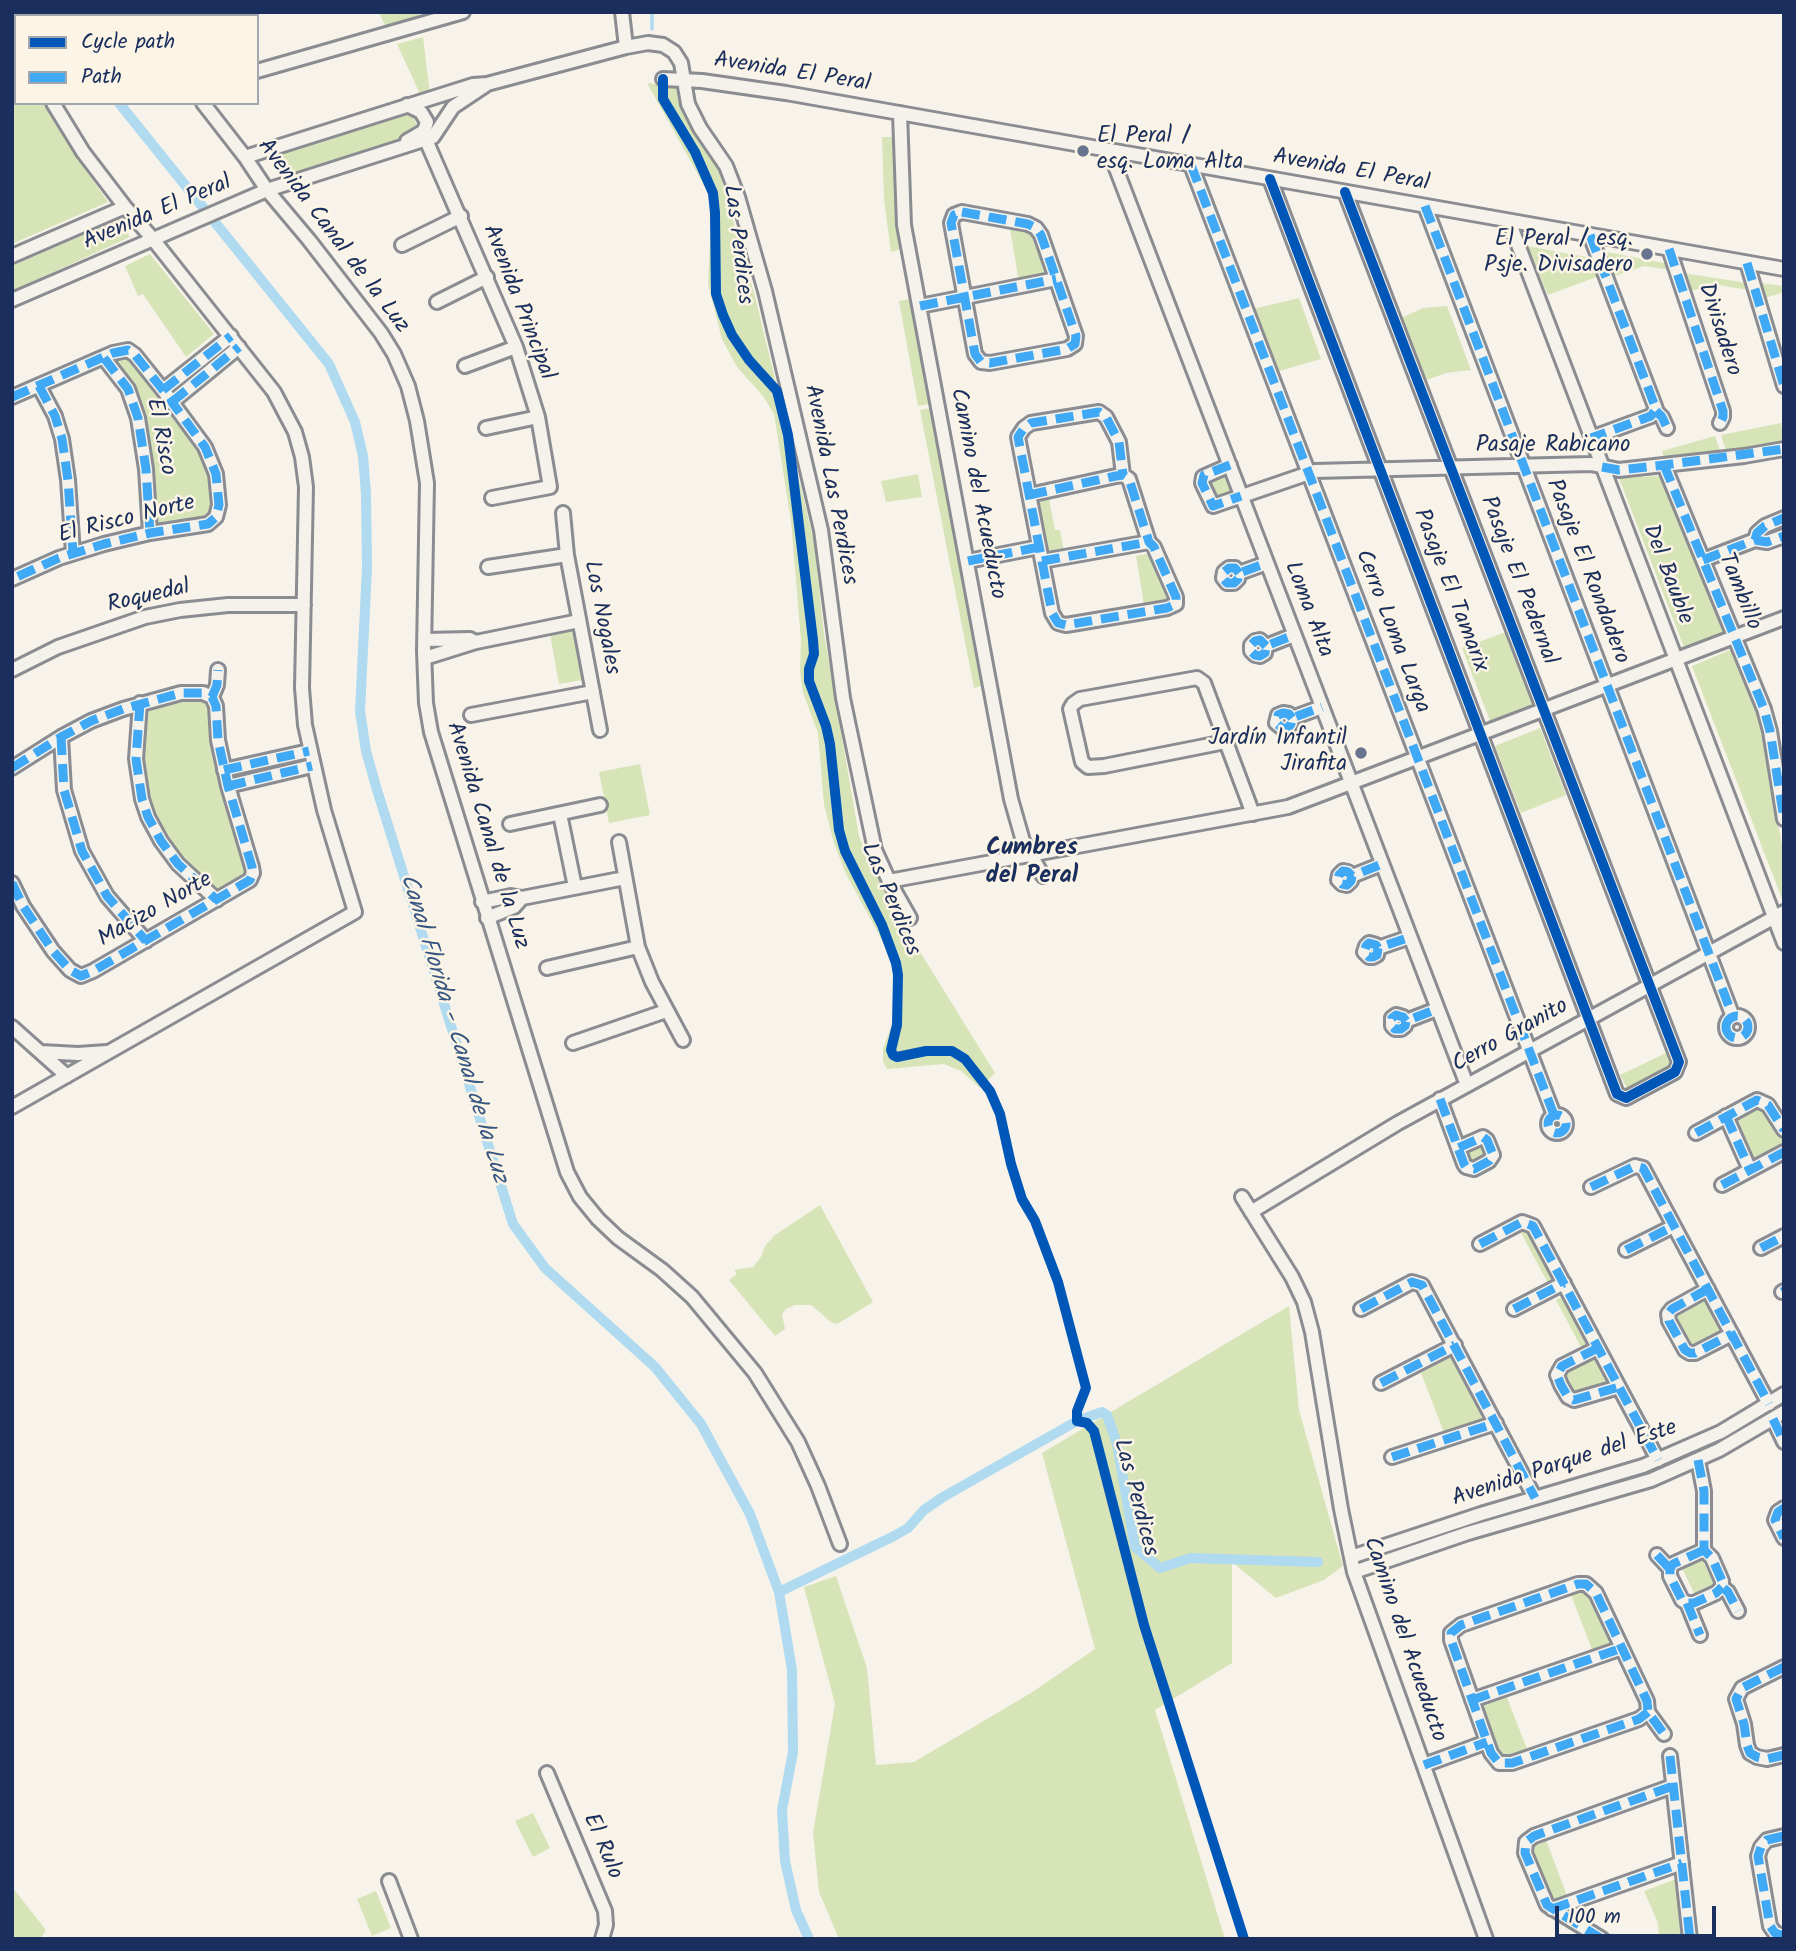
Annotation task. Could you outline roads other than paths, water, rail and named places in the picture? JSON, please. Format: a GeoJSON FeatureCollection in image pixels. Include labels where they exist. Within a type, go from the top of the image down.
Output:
{"type":"FeatureCollection","features":[{"type":"Feature","properties":{"kind":"street"},"geometry":{"type":"LineString","coordinates":[[259,70],[463,12]]}},
{"type":"Feature","properties":{"kind":"street"},"geometry":{"type":"LineString","coordinates":[[622,12],[626,47]]}},
{"type":"Feature","properties":{"kind":"street","name":"Avenida El Peral"},"geometry":{"type":"LineString","coordinates":[[245,157],[473,85],[487,84],[626,47],[649,43],[663,45],[678,57],[683,74]]}},
{"type":"Feature","properties":{"kind":"street","name":"Avenida El Peral"},"geometry":{"type":"LineString","coordinates":[[663,79],[683,74],[1784,269]]}},
{"type":"Feature","properties":{"kind":"street","name":"Avenida Las Perdices"},"geometry":{"type":"LineString","coordinates":[[683,74],[688,104],[726,166],[738,197],[765,291],[821,530],[844,698],[875,850],[910,918]]}},
{"type":"Feature","properties":{"kind":"street","name":"Avenida El Peral"},"geometry":{"type":"LineString","coordinates":[[12,300],[267,190],[426,140],[437,132],[453,107],[487,84]]}},
{"type":"Feature","properties":{"kind":"street"},"geometry":{"type":"LineString","coordinates":[[12,1107],[355,912],[309,751],[303,701],[306,487],[300,450],[292,426],[281,403],[231,336],[83,152],[54,105]]}},
{"type":"Feature","properties":{"kind":"street","name":"Avenida Canal de la Luz"},"geometry":{"type":"LineString","coordinates":[[205,105],[267,190],[381,333],[408,386],[417,421],[427,483],[426,704],[433,741],[562,1158],[573,1185],[589,1209],[608,1229],[662,1270],[692,1297],[755,1373],[798,1442],[840,1544]]}},
{"type":"Feature","properties":{"kind":"street","name":"Avenida El Peral"},"geometry":{"type":"LineString","coordinates":[[403,147],[407,141],[424,131],[426,125],[426,119],[421,112],[407,105]]}},
{"type":"Feature","properties":{"kind":"street","name":"Camino del Acueducto"},"geometry":{"type":"LineString","coordinates":[[900,113],[904,225],[1011,799],[1030,856],[1043,876]]}},
{"type":"Feature","properties":{"kind":"street","name":"Avenida Principal"},"geometry":{"type":"LineString","coordinates":[[426,140],[516,346],[538,417],[550,487],[492,498]]}},
{"type":"Feature","properties":{"kind":"street","name":"Loma Alta"},"geometry":{"type":"LineString","coordinates":[[1109,150],[1467,1085]]}},
{"type":"Feature","properties":{"kind":"street","name":"Cerro Loma Larga"},"geometry":{"type":"LineString","coordinates":[[1191,164],[1554,1115]]}},
{"type":"Feature","properties":{"kind":"street","name":"Pasaje El Tamarix"},"geometry":{"type":"LineString","coordinates":[[1270,179],[1619,1096],[1626,1098],[1653,1084]]}},
{"type":"Feature","properties":{"kind":"street","name":"Pasaje El Pedernal"},"geometry":{"type":"LineString","coordinates":[[1345,192],[1679,1062],[1675,1072],[1653,1084]]}},
{"type":"Feature","properties":{"kind":"street","name":"Pasaje El Rondadero"},"geometry":{"type":"LineString","coordinates":[[1424,206],[1733,1017]]}},
{"type":"Feature","properties":{"kind":"street","name":"Avenida El Peral"},"geometry":{"type":"LineString","coordinates":[[12,256],[125,207]]}},
{"type":"Feature","properties":{"kind":"street"},"geometry":{"type":"LineString","coordinates":[[962,212],[1028,224],[1036,228],[1056,279],[1076,336],[1075,344],[1067,349],[990,363],[981,362],[975,354],[951,223],[954,215],[962,212]]}},
{"type":"Feature","properties":{"kind":"street"},"geometry":{"type":"LineString","coordinates":[[402,245],[461,216]]}},
{"type":"Feature","properties":{"kind":"street","name":"Del Bauble"},"geometry":{"type":"LineString","coordinates":[[1509,221],[1675,659],[1779,914],[1784,943]]}},
{"type":"Feature","properties":{"kind":"street"},"geometry":{"type":"LineString","coordinates":[[1590,236],[1656,411],[1667,428]]}},
{"type":"Feature","properties":{"kind":"street","name":"Divisadero"},"geometry":{"type":"LineString","coordinates":[[1669,249],[1723,411],[1720,423]]}},
{"type":"Feature","properties":{"kind":"street"},"geometry":{"type":"LineString","coordinates":[[1747,263],[1784,386]]}},
{"type":"Feature","properties":{"kind":"street"},"geometry":{"type":"LineString","coordinates":[[436,302],[487,277]]}},
{"type":"Feature","properties":{"kind":"street"},"geometry":{"type":"LineString","coordinates":[[920,306],[1056,279]]}},
{"type":"Feature","properties":{"kind":"street"},"geometry":{"type":"LineString","coordinates":[[163,390],[231,336]]}},
{"type":"Feature","properties":{"kind":"street"},"geometry":{"type":"LineString","coordinates":[[465,366],[516,346]]}},
{"type":"Feature","properties":{"kind":"street"},"geometry":{"type":"LineString","coordinates":[[12,397],[128,350],[135,355],[172,402],[239,347]]}},
{"type":"Feature","properties":{"kind":"street","name":"El Risco"},"geometry":{"type":"LineString","coordinates":[[104,358],[128,389],[138,418],[145,460],[150,533]]}},
{"type":"Feature","properties":{"kind":"street"},"geometry":{"type":"LineString","coordinates":[[39,386],[55,416],[62,439],[74,553]]}},
{"type":"Feature","properties":{"kind":"street","name":"El Risco Norte"},"geometry":{"type":"LineString","coordinates":[[12,579],[74,553],[150,533],[204,525],[214,520],[219,505],[219,489],[214,466],[205,447],[172,402]]}},
{"type":"Feature","properties":{"kind":"street"},"geometry":{"type":"LineString","coordinates":[[1591,438],[1651,416],[1656,411]]}},
{"type":"Feature","properties":{"kind":"street"},"geometry":{"type":"LineString","coordinates":[[1029,495],[1123,475],[1129,479],[1149,542],[1154,547],[1176,597],[1176,604],[1167,608],[1066,625],[1058,623],[1052,613],[1041,554],[1029,495],[1018,437],[1024,428],[1037,422],[1098,412],[1105,417],[1119,442],[1123,475]]}},
{"type":"Feature","properties":{"kind":"street"},"geometry":{"type":"LineString","coordinates":[[486,428],[538,417]]}},
{"type":"Feature","properties":{"kind":"street","name":"Pasaje Rabicano"},"geometry":{"type":"LineString","coordinates":[[1230,466],[1203,477],[1202,483],[1210,502],[1216,506],[1308,473],[1591,464],[1619,470],[1784,449]]}},
{"type":"Feature","properties":{"kind":"street","name":"Tambillo"},"geometry":{"type":"LineString","coordinates":[[1664,466],[1767,719],[1784,819]]}},
{"type":"Feature","properties":{"kind":"street","name":"Los Nogales"},"geometry":{"type":"LineString","coordinates":[[563,513],[567,555],[600,730]]}},
{"type":"Feature","properties":{"kind":"street"},"geometry":{"type":"LineString","coordinates":[[1755,540],[1757,533],[1765,526],[1784,518]]}},
{"type":"Feature","properties":{"kind":"street"},"geometry":{"type":"LineString","coordinates":[[1703,560],[1755,540],[1767,542],[1784,536]]}},
{"type":"Feature","properties":{"kind":"street"},"geometry":{"type":"LineString","coordinates":[[968,561],[1149,542]]}},
{"type":"Feature","properties":{"kind":"street"},"geometry":{"type":"LineString","coordinates":[[488,567],[567,555]]}},
{"type":"Feature","properties":{"kind":"street"},"geometry":{"type":"LineString","coordinates":[[1239,573],[1267,563]]}},
{"type":"Feature","properties":{"kind":"street","name":"Roquedal"},"geometry":{"type":"LineString","coordinates":[[12,670],[58,647],[145,617],[228,605],[304,605]]}},
{"type":"Feature","properties":{"kind":"street"},"geometry":{"type":"LineString","coordinates":[[889,881],[1288,807],[1784,618]]}},
{"type":"Feature","properties":{"kind":"street"},"geometry":{"type":"LineString","coordinates":[[425,658],[476,642],[579,621]]}},
{"type":"Feature","properties":{"kind":"street"},"geometry":{"type":"LineString","coordinates":[[1251,651],[1260,656],[1265,653],[1266,646],[1294,635]]}},
{"type":"Feature","properties":{"kind":"street"},"geometry":{"type":"LineString","coordinates":[[425,640],[470,639],[476,642]]}},
{"type":"Feature","properties":{"kind":"street"},"geometry":{"type":"LineString","coordinates":[[212,697],[219,670]]}},
{"type":"Feature","properties":{"kind":"street"},"geometry":{"type":"LineString","coordinates":[[1225,741],[1095,767],[1088,766],[1082,762],[1070,709],[1080,699],[1197,678],[1204,683],[1254,814]]}},
{"type":"Feature","properties":{"kind":"street"},"geometry":{"type":"LineString","coordinates":[[12,768],[61,737],[107,714],[140,703],[192,692],[212,697],[216,706],[218,740],[228,786],[312,766]]}},
{"type":"Feature","properties":{"kind":"street"},"geometry":{"type":"LineString","coordinates":[[471,715],[593,692]]}},
{"type":"Feature","properties":{"kind":"street"},"geometry":{"type":"LineString","coordinates":[[140,703],[136,759],[142,799],[148,817],[178,864],[217,900]]}},
{"type":"Feature","properties":{"kind":"street"},"geometry":{"type":"LineString","coordinates":[[1292,719],[1322,707]]}},
{"type":"Feature","properties":{"kind":"street"},"geometry":{"type":"LineString","coordinates":[[61,737],[63,782],[82,851],[107,896],[146,941]]}},
{"type":"Feature","properties":{"kind":"street"},"geometry":{"type":"LineString","coordinates":[[224,770],[309,751]]}},
{"type":"Feature","properties":{"kind":"street","name":"Macizo Norte"},"geometry":{"type":"LineString","coordinates":[[12,883],[53,951],[67,967],[79,976],[93,971],[244,884],[251,877],[253,866],[228,786]]}},
{"type":"Feature","properties":{"kind":"street"},"geometry":{"type":"LineString","coordinates":[[510,824],[600,805]]}},
{"type":"Feature","properties":{"kind":"street"},"geometry":{"type":"LineString","coordinates":[[560,814],[575,887]]}},
{"type":"Feature","properties":{"kind":"street"},"geometry":{"type":"LineString","coordinates":[[619,842],[638,947],[666,1011],[683,1040]]}},
{"type":"Feature","properties":{"kind":"street"},"geometry":{"type":"LineString","coordinates":[[1352,876],[1382,864]]}},
{"type":"Feature","properties":{"kind":"street"},"geometry":{"type":"LineString","coordinates":[[482,902],[511,896],[522,898],[625,878]]}},
{"type":"Feature","properties":{"kind":"street"},"geometry":{"type":"LineString","coordinates":[[487,918],[514,907],[522,898]]}},
{"type":"Feature","properties":{"kind":"street","name":"Cerro Granito"},"geometry":{"type":"LineString","coordinates":[[1251,1212],[1440,1099],[1779,914]]}},
{"type":"Feature","properties":{"kind":"street"},"geometry":{"type":"LineString","coordinates":[[1378,948],[1410,937]]}},
{"type":"Feature","properties":{"kind":"street"},"geometry":{"type":"LineString","coordinates":[[547,968],[638,947]]}},
{"type":"Feature","properties":{"kind":"street"},"geometry":{"type":"LineString","coordinates":[[1406,1021],[1437,1009]]}},
{"type":"Feature","properties":{"kind":"street"},"geometry":{"type":"LineString","coordinates":[[573,1043],[666,1011]]}},
{"type":"Feature","properties":{"kind":"street"},"geometry":{"type":"LineString","coordinates":[[12,1027],[67,1076]]}},
{"type":"Feature","properties":{"kind":"street"},"geometry":{"type":"LineString","coordinates":[[41,1052],[110,1052]]}},
{"type":"Feature","properties":{"kind":"street"},"geometry":{"type":"LineString","coordinates":[[1440,1099],[1458,1148]]}},
{"type":"Feature","properties":{"kind":"street"},"geometry":{"type":"LineString","coordinates":[[1696,1133],[1753,1102],[1762,1100],[1769,1105],[1784,1130]]}},
{"type":"Feature","properties":{"kind":"street"},"geometry":{"type":"LineString","coordinates":[[1726,1116],[1750,1170]]}},
{"type":"Feature","properties":{"kind":"street"},"geometry":{"type":"LineString","coordinates":[[1722,1185],[1784,1152]]}},
{"type":"Feature","properties":{"kind":"street"},"geometry":{"type":"LineString","coordinates":[[1591,1187],[1640,1166],[1769,1404]]}},
{"type":"Feature","properties":{"kind":"street","name":"Camino del Acueducto"},"geometry":{"type":"LineString","coordinates":[[1242,1197],[1299,1289],[1309,1317],[1354,1572],[1486,1939]]}},
{"type":"Feature","properties":{"kind":"street"},"geometry":{"type":"LineString","coordinates":[[1480,1244],[1520,1223],[1531,1224],[1658,1460]]}},
{"type":"Feature","properties":{"kind":"street"},"geometry":{"type":"LineString","coordinates":[[1626,1250],[1674,1226]]}},
{"type":"Feature","properties":{"kind":"street"},"geometry":{"type":"LineString","coordinates":[[1761,1248],[1784,1236]]}},
{"type":"Feature","properties":{"kind":"street"},"geometry":{"type":"LineString","coordinates":[[1361,1309],[1409,1283],[1418,1282],[1424,1287],[1535,1498]]}},
{"type":"Feature","properties":{"kind":"street"},"geometry":{"type":"LineString","coordinates":[[1514,1309],[1564,1283]]}},
{"type":"Feature","properties":{"kind":"street"},"geometry":{"type":"LineString","coordinates":[[1708,1289],[1672,1309],[1668,1314],[1669,1321],[1685,1350],[1690,1353],[1732,1334]]}},
{"type":"Feature","properties":{"kind":"street"},"geometry":{"type":"LineString","coordinates":[[1381,1383],[1455,1345]]}},
{"type":"Feature","properties":{"kind":"street"},"geometry":{"type":"LineString","coordinates":[[1598,1348],[1562,1366],[1558,1375],[1561,1385],[1568,1397],[1574,1400],[1619,1387]]}},
{"type":"Feature","properties":{"kind":"street","name":"Avenida Parque del Este"},"geometry":{"type":"LineString","coordinates":[[1351,1557],[1658,1460],[1721,1432],[1784,1394]]}},
{"type":"Feature","properties":{"kind":"street"},"geometry":{"type":"LineString","coordinates":[[1778,1416],[1784,1442]]}},
{"type":"Feature","properties":{"kind":"street","name":"Avenida Parque del Este"},"geometry":{"type":"LineString","coordinates":[[1354,1572],[1481,1529],[1625,1489],[1698,1460],[1778,1416]]}},
{"type":"Feature","properties":{"kind":"street"},"geometry":{"type":"LineString","coordinates":[[1392,1457],[1496,1423]]}},
{"type":"Feature","properties":{"kind":"street"},"geometry":{"type":"LineString","coordinates":[[1686,1603],[1694,1603],[1716,1593],[1722,1587],[1714,1562],[1704,1550],[1704,1491],[1698,1460]]}},
{"type":"Feature","properties":{"kind":"street"},"geometry":{"type":"LineString","coordinates":[[1784,1508],[1775,1517],[1784,1538]]}},
{"type":"Feature","properties":{"kind":"street"},"geometry":{"type":"LineString","coordinates":[[1670,1569],[1676,1563],[1704,1550]]}},
{"type":"Feature","properties":{"kind":"street"},"geometry":{"type":"LineString","coordinates":[[1657,1555],[1670,1569],[1670,1576],[1700,1635]]}},
{"type":"Feature","properties":{"kind":"street"},"geometry":{"type":"LineString","coordinates":[[1648,1712],[1639,1719],[1508,1765],[1496,1761],[1451,1640],[1455,1628],[1577,1584],[1586,1584],[1593,1589],[1622,1648],[1647,1701],[1648,1712],[1664,1734]]}},
{"type":"Feature","properties":{"kind":"street"},"geometry":{"type":"LineString","coordinates":[[1722,1587],[1728,1592],[1738,1611]]}},
{"type":"Feature","properties":{"kind":"street"},"geometry":{"type":"LineString","coordinates":[[1472,1700],[1622,1648]]}},
{"type":"Feature","properties":{"kind":"street"},"geometry":{"type":"LineString","coordinates":[[1784,1667],[1742,1688],[1737,1695],[1750,1753],[1767,1759],[1784,1755]]}},
{"type":"Feature","properties":{"kind":"street"},"geometry":{"type":"LineString","coordinates":[[1424,1765],[1487,1742]]}},
{"type":"Feature","properties":{"kind":"street"},"geometry":{"type":"LineString","coordinates":[[1670,1756],[1690,1939]]}},
{"type":"Feature","properties":{"kind":"street","name":"El Rulo"},"geometry":{"type":"LineString","coordinates":[[547,1773],[605,1911],[606,1925],[602,1939]]}},
{"type":"Feature","properties":{"kind":"street"},"geometry":{"type":"LineString","coordinates":[[1602,1939],[1545,1902],[1525,1853],[1525,1845],[1528,1839],[1673,1786]]}},
{"type":"Feature","properties":{"kind":"street"},"geometry":{"type":"LineString","coordinates":[[1780,1935],[1770,1926],[1758,1857],[1763,1844],[1772,1838],[1784,1836]]}},
{"type":"Feature","properties":{"kind":"street"},"geometry":{"type":"LineString","coordinates":[[1552,1909],[1682,1863]]}},
{"type":"Feature","properties":{"kind":"street"},"geometry":{"type":"LineString","coordinates":[[389,1881],[411,1939]]}},
{"type":"Feature","properties":{"kind":"waterway"},"geometry":{"type":"LineString","coordinates":[[652,12],[652,29]]}},
{"type":"Feature","properties":{"kind":"waterway","name":"Canal Florida - Canal de la Luz"},"geometry":{"type":"LineString","coordinates":[[121,105],[329,364],[355,422],[363,456],[366,494],[367,568],[360,711],[366,751],[377,790],[513,1224],[545,1268],[655,1367],[701,1424],[750,1514],[779,1592],[792,1670],[793,1752],[782,1810],[785,1861],[796,1910],[809,1939]]}},
{"type":"Feature","properties":{"kind":"waterway"},"geometry":{"type":"LineString","coordinates":[[779,1592],[894,1536],[908,1528],[924,1510],[943,1497],[1077,1421],[1102,1412],[1107,1415],[1117,1444],[1135,1547],[1160,1568],[1191,1558],[1318,1562]]}},
{"type":"Feature","properties":{"kind":"place","name":"El Peral / esq. Loma Alta"},"geometry":{"type":"Point","coordinates":[1083,151]}},
{"type":"Feature","properties":{"kind":"place","name":"El Peral / esq. Psje. Divisadero"},"geometry":{"type":"Point","coordinates":[1647,254]}},
{"type":"Feature","properties":{"kind":"place","name":"Jardín Infantil Jirafita"},"geometry":{"type":"Point","coordinates":[1361,753]}},
{"type":"Feature","properties":{"kind":"district","name":"Cumbres del Peral"},"geometry":{"type":"Point","coordinates":[1032,864]}}]}
